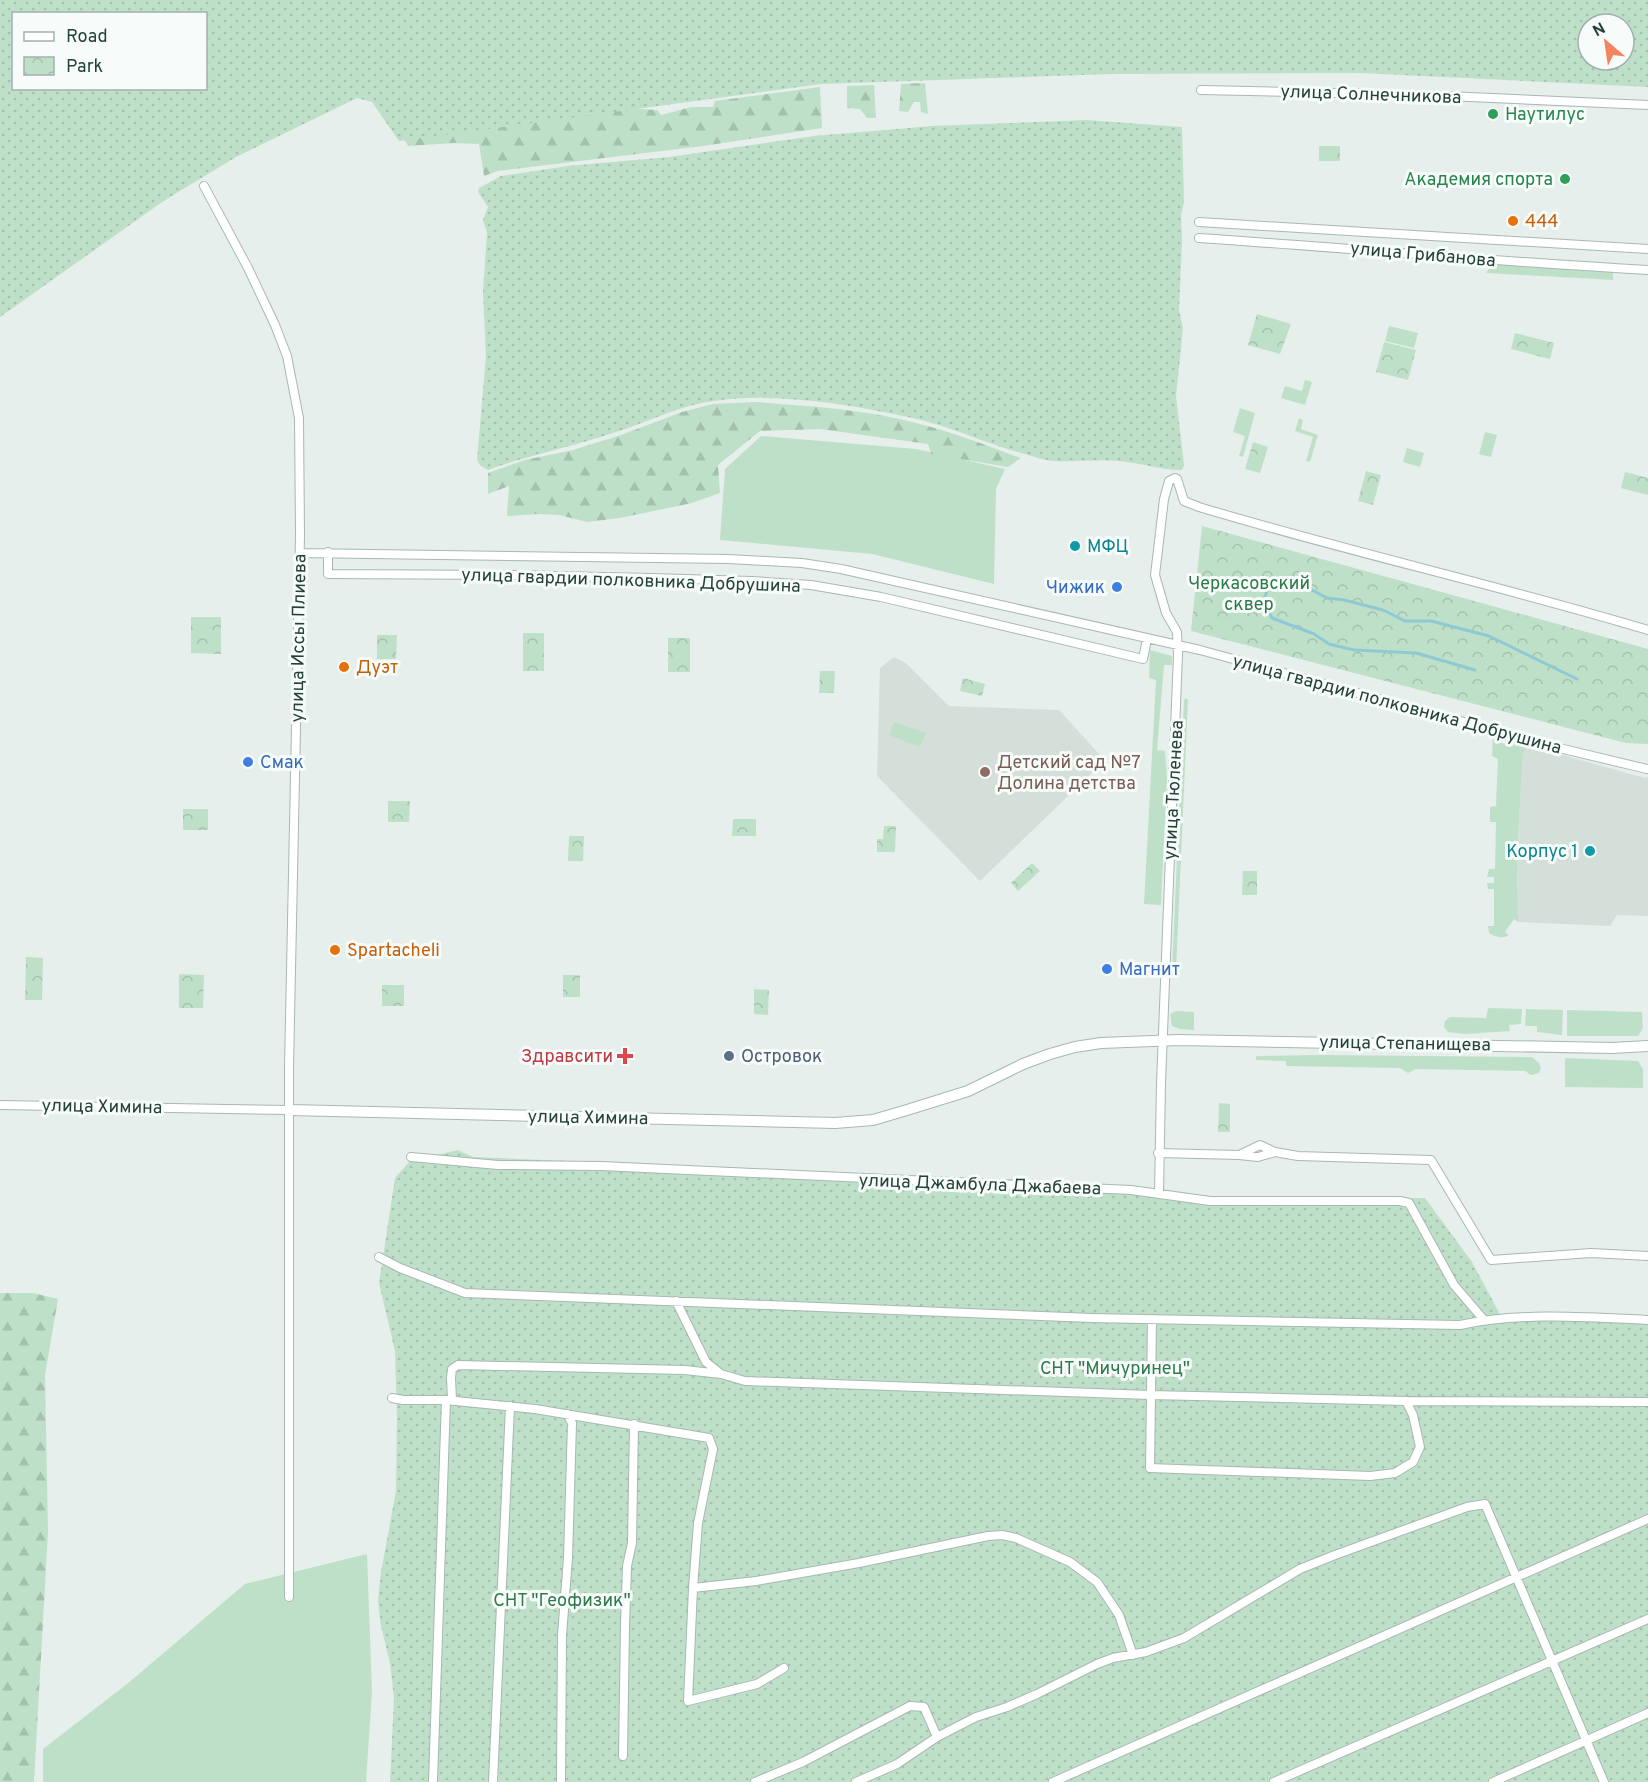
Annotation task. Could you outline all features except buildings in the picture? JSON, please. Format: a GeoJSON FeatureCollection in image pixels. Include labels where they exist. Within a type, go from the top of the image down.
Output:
{"type":"FeatureCollection","features":[{"type":"Feature","properties":{"kind":"street","name":"улица Солнечникова"},"geometry":{"type":"LineString","coordinates":[[1201,90],[1424,94],[1648,105]]}},
{"type":"Feature","properties":{"kind":"street","name":"улица Иссы Плиева"},"geometry":{"type":"LineString","coordinates":[[204,186],[248,268],[275,325],[287,356],[299,418],[300,553],[290,1110],[288,1597]]}},
{"type":"Feature","properties":{"kind":"street","name":"улица Грибанова"},"geometry":{"type":"LineString","coordinates":[[1199,222],[1648,249]]}},
{"type":"Feature","properties":{"kind":"street","name":"улица Грибанова"},"geometry":{"type":"LineString","coordinates":[[1198,238],[1648,270]]}},
{"type":"Feature","properties":{"kind":"street","name":"улица Тюленева"},"geometry":{"type":"LineString","coordinates":[[1159,1194],[1158,1154],[1178,645],[1177,632],[1167,613],[1155,575],[1164,499],[1169,481],[1178,479],[1184,501],[1199,507],[1338,547],[1500,588],[1648,630]]}},
{"type":"Feature","properties":{"kind":"street","name":"улица гвардии полковника Добрушина"},"geometry":{"type":"LineString","coordinates":[[328,552],[328,574],[515,575],[782,583],[881,597],[1143,659],[1147,639]]}},
{"type":"Feature","properties":{"kind":"street","name":"улица гвардии полковника Добрушина"},"geometry":{"type":"LineString","coordinates":[[300,553],[729,559],[802,563],[852,571],[1178,645],[1389,700],[1559,748],[1647,769]]}},
{"type":"Feature","properties":{"kind":"street","name":"улица Химина"},"geometry":{"type":"LineString","coordinates":[[0,1105],[835,1124],[873,1120],[968,1091],[1023,1064],[1075,1047],[1101,1043],[1163,1041]]}},
{"type":"Feature","properties":{"kind":"street","name":"улица Степанищева"},"geometry":{"type":"LineString","coordinates":[[1163,1041],[1390,1042],[1612,1048],[1648,1046]]}},
{"type":"Feature","properties":{"kind":"street"},"geometry":{"type":"LineString","coordinates":[[1158,1154],[1239,1155],[1260,1145],[1275,1152],[1298,1156],[1431,1160],[1491,1260],[1592,1253],[1648,1256]]}},
{"type":"Feature","properties":{"kind":"street","name":"улица Джамбула Джабаева"},"geometry":{"type":"LineString","coordinates":[[411,1157],[498,1165],[601,1166],[1121,1190],[1210,1201],[1370,1200],[1409,1203],[1454,1285],[1484,1320]]}},
{"type":"Feature","properties":{"kind":"street"},"geometry":{"type":"LineString","coordinates":[[379,1257],[400,1268],[465,1293],[1152,1319],[1460,1325],[1484,1320],[1534,1317],[1648,1320]]}},
{"type":"Feature","properties":{"kind":"street"},"geometry":{"type":"LineString","coordinates":[[676,1301],[706,1362],[722,1374]]}},
{"type":"Feature","properties":{"kind":"street"},"geometry":{"type":"LineString","coordinates":[[1152,1319],[1150,1468],[1370,1476],[1395,1473],[1413,1462],[1420,1447],[1413,1415],[1407,1401]]}},
{"type":"Feature","properties":{"kind":"street"},"geometry":{"type":"LineString","coordinates":[[432,1782],[449,1400],[452,1369],[458,1365],[685,1370],[722,1374],[745,1381],[1150,1395],[1407,1401],[1648,1402]]}},
{"type":"Feature","properties":{"kind":"street"},"geometry":{"type":"LineString","coordinates":[[392,1398],[449,1400],[510,1406],[634,1424],[709,1438],[713,1449],[698,1522],[688,1701],[757,1684],[784,1668]]}},
{"type":"Feature","properties":{"kind":"street"},"geometry":{"type":"LineString","coordinates":[[494,1782],[510,1406]]}},
{"type":"Feature","properties":{"kind":"street"},"geometry":{"type":"LineString","coordinates":[[561,1782],[562,1635],[568,1558],[572,1423],[567,1414]]}},
{"type":"Feature","properties":{"kind":"street"},"geometry":{"type":"LineString","coordinates":[[623,1756],[624,1625],[627,1566],[632,1543],[634,1424]]}},
{"type":"Feature","properties":{"kind":"street"},"geometry":{"type":"LineString","coordinates":[[856,1782],[897,1764],[938,1737],[976,1717],[1008,1707],[1096,1664],[1113,1658],[1133,1655],[1184,1638],[1300,1569],[1467,1507],[1485,1504],[1604,1782]]}},
{"type":"Feature","properties":{"kind":"street"},"geometry":{"type":"LineString","coordinates":[[1053,1782],[1648,1519]]}},
{"type":"Feature","properties":{"kind":"street"},"geometry":{"type":"LineString","coordinates":[[693,1588],[768,1579],[1002,1535],[1016,1538],[1070,1562],[1097,1582],[1119,1615],[1133,1655]]}},
{"type":"Feature","properties":{"kind":"street"},"geometry":{"type":"LineString","coordinates":[[1274,1782],[1648,1619]]}},
{"type":"Feature","properties":{"kind":"street"},"geometry":{"type":"LineString","coordinates":[[755,1782],[803,1762],[910,1706],[924,1707],[938,1737]]}},
{"type":"Feature","properties":{"kind":"street"},"geometry":{"type":"LineString","coordinates":[[1493,1782],[1648,1713]]}},
{"type":"Feature","properties":{"kind":"shaded area","name":"Детский сад №7 Долина детства"},"geometry":{"type":"Polygon","coordinates":[[[894,657],[907,664],[949,706],[1059,710],[1100,755],[1096,769],[980,881],[877,776],[880,668],[894,657]]]}},
{"type":"Feature","properties":{"kind":"shaded area"},"geometry":{"type":"Polygon","coordinates":[[[1527,745],[1648,777],[1648,916],[1617,915],[1610,926],[1518,922],[1517,858],[1523,753],[1527,745]]]}},
{"type":"Feature","properties":{"kind":"green space"},"geometry":{"type":"Polygon","coordinates":[[[0,0],[1648,0],[1648,87],[1361,73],[1110,74],[821,84],[399,141],[372,102],[357,98],[236,157],[165,200],[0,317],[0,0]]]}},
{"type":"Feature","properties":{"kind":"green space"},"geometry":{"type":"Polygon","coordinates":[[[925,83],[928,114],[921,112],[920,102],[914,102],[908,112],[899,111],[901,84],[925,83]]]}},
{"type":"Feature","properties":{"kind":"green space"},"geometry":{"type":"Polygon","coordinates":[[[874,85],[876,118],[867,118],[860,109],[847,108],[847,86],[874,85]]]}},
{"type":"Feature","properties":{"kind":"green space"},"geometry":{"type":"Polygon","coordinates":[[[820,87],[822,128],[703,146],[498,171],[484,176],[479,144],[408,146],[396,124],[394,92],[657,110],[661,115],[691,107],[713,107],[715,101],[820,87]]]}},
{"type":"Feature","properties":{"kind":"green space"},"geometry":{"type":"Polygon","coordinates":[[[1087,120],[1182,127],[1184,203],[1181,215],[1179,310],[1183,328],[1176,396],[1184,465],[1182,470],[1119,461],[1048,460],[908,417],[836,404],[762,398],[714,401],[690,406],[603,436],[488,470],[477,460],[486,355],[483,292],[487,233],[483,220],[488,207],[478,192],[479,188],[501,176],[568,166],[669,157],[814,136],[932,126],[1087,120]]]}},
{"type":"Feature","properties":{"kind":"green space"},"geometry":{"type":"Polygon","coordinates":[[[1319,146],[1340,146],[1340,161],[1319,161],[1319,146]]]}},
{"type":"Feature","properties":{"kind":"green space"},"geometry":{"type":"Polygon","coordinates":[[[1497,264],[1607,270],[1613,273],[1613,280],[1486,273],[1491,266],[1497,264]]]}},
{"type":"Feature","properties":{"kind":"green space"},"geometry":{"type":"Polygon","coordinates":[[[1257,314],[1291,324],[1280,354],[1248,345],[1257,314]]]}},
{"type":"Feature","properties":{"kind":"green space"},"geometry":{"type":"Polygon","coordinates":[[[1389,326],[1418,333],[1414,348],[1385,341],[1389,326]]]}},
{"type":"Feature","properties":{"kind":"green space"},"geometry":{"type":"Polygon","coordinates":[[[1515,333],[1554,343],[1550,359],[1511,349],[1515,333]]]}},
{"type":"Feature","properties":{"kind":"green space"},"geometry":{"type":"Polygon","coordinates":[[[1384,342],[1416,350],[1408,380],[1376,372],[1384,342]]]}},
{"type":"Feature","properties":{"kind":"green space"},"geometry":{"type":"Polygon","coordinates":[[[1305,380],[1312,382],[1305,405],[1281,398],[1285,386],[1302,391],[1305,380]]]}},
{"type":"Feature","properties":{"kind":"green space"},"geometry":{"type":"Polygon","coordinates":[[[757,402],[835,409],[893,418],[954,434],[1021,458],[1008,467],[931,454],[928,444],[820,429],[760,431],[718,465],[720,493],[692,503],[620,518],[587,522],[559,515],[507,516],[509,486],[488,494],[488,473],[525,460],[573,450],[682,412],[713,404],[757,402]]]}},
{"type":"Feature","properties":{"kind":"green space"},"geometry":{"type":"Polygon","coordinates":[[[1240,408],[1255,413],[1243,457],[1239,456],[1245,436],[1233,432],[1240,408]]]}},
{"type":"Feature","properties":{"kind":"green space"},"geometry":{"type":"Polygon","coordinates":[[[1299,418],[1303,420],[1301,429],[1318,435],[1310,462],[1306,461],[1313,437],[1295,431],[1299,418]]]}},
{"type":"Feature","properties":{"kind":"green space"},"geometry":{"type":"Polygon","coordinates":[[[1485,432],[1497,435],[1491,457],[1479,454],[1485,432]]]}},
{"type":"Feature","properties":{"kind":"green space"},"geometry":{"type":"Polygon","coordinates":[[[761,436],[916,449],[1005,469],[996,489],[994,584],[872,554],[720,540],[725,469],[761,436]]]}},
{"type":"Feature","properties":{"kind":"green space"},"geometry":{"type":"Polygon","coordinates":[[[1253,442],[1268,447],[1260,473],[1245,469],[1253,442]]]}},
{"type":"Feature","properties":{"kind":"green space"},"geometry":{"type":"Polygon","coordinates":[[[1407,448],[1424,453],[1420,467],[1403,462],[1407,448]]]}},
{"type":"Feature","properties":{"kind":"green space"},"geometry":{"type":"Polygon","coordinates":[[[1366,471],[1381,475],[1373,505],[1358,501],[1366,471]]]}},
{"type":"Feature","properties":{"kind":"green space"},"geometry":{"type":"Polygon","coordinates":[[[1625,472],[1648,478],[1648,495],[1621,488],[1625,472]]]}},
{"type":"Feature","properties":{"kind":"green space","name":"Черкасовский сквер"},"geometry":{"type":"Polygon","coordinates":[[[1202,526],[1648,649],[1648,744],[1626,743],[1191,631],[1202,526]]]}},
{"type":"Feature","properties":{"kind":"green space"},"geometry":{"type":"Polygon","coordinates":[[[191,617],[221,617],[221,654],[191,653],[191,617]]]}},
{"type":"Feature","properties":{"kind":"green space"},"geometry":{"type":"Polygon","coordinates":[[[523,633],[544,633],[544,671],[523,671],[523,633]]]}},
{"type":"Feature","properties":{"kind":"green space"},"geometry":{"type":"Polygon","coordinates":[[[377,635],[397,635],[396,659],[377,659],[377,635]]]}},
{"type":"Feature","properties":{"kind":"green space"},"geometry":{"type":"Polygon","coordinates":[[[668,638],[690,638],[690,672],[668,672],[668,638]]]}},
{"type":"Feature","properties":{"kind":"green space"},"geometry":{"type":"Polygon","coordinates":[[[1150,650],[1172,656],[1172,665],[1164,665],[1157,750],[1165,751],[1167,777],[1161,905],[1144,904],[1156,680],[1149,678],[1150,650]]]}},
{"type":"Feature","properties":{"kind":"green space"},"geometry":{"type":"Polygon","coordinates":[[[820,671],[835,671],[834,693],[819,693],[820,671]]]}},
{"type":"Feature","properties":{"kind":"green space"},"geometry":{"type":"Polygon","coordinates":[[[963,678],[985,684],[982,696],[960,691],[963,678]]]}},
{"type":"Feature","properties":{"kind":"green space"},"geometry":{"type":"Polygon","coordinates":[[[1186,698],[1188,700],[1176,970],[1172,970],[1184,700],[1186,698]]]}},
{"type":"Feature","properties":{"kind":"green space"},"geometry":{"type":"Polygon","coordinates":[[[894,722],[926,733],[920,747],[889,735],[894,722]]]}},
{"type":"Feature","properties":{"kind":"green space"},"geometry":{"type":"Polygon","coordinates":[[[1497,734],[1502,738],[1501,743],[1513,746],[1516,739],[1527,745],[1523,753],[1517,855],[1518,922],[1514,919],[1505,932],[1509,935],[1502,937],[1489,933],[1488,926],[1494,926],[1494,889],[1488,889],[1487,883],[1494,883],[1494,877],[1487,877],[1489,869],[1495,869],[1496,822],[1490,822],[1490,807],[1496,806],[1498,759],[1492,756],[1493,736],[1497,734]]]}},
{"type":"Feature","properties":{"kind":"green space"},"geometry":{"type":"Polygon","coordinates":[[[388,801],[410,801],[409,822],[388,822],[388,801]]]}},
{"type":"Feature","properties":{"kind":"green space"},"geometry":{"type":"Polygon","coordinates":[[[183,809],[208,809],[208,830],[183,830],[183,809]]]}},
{"type":"Feature","properties":{"kind":"green space"},"geometry":{"type":"Polygon","coordinates":[[[733,819],[756,819],[756,836],[732,836],[733,819]]]}},
{"type":"Feature","properties":{"kind":"green space"},"geometry":{"type":"Polygon","coordinates":[[[884,826],[896,826],[895,852],[877,852],[877,839],[883,839],[884,826]]]}},
{"type":"Feature","properties":{"kind":"green space"},"geometry":{"type":"Polygon","coordinates":[[[569,836],[584,836],[583,861],[568,861],[569,836]]]}},
{"type":"Feature","properties":{"kind":"green space"},"geometry":{"type":"Polygon","coordinates":[[[1032,863],[1040,871],[1018,891],[1011,883],[1032,863]]]}},
{"type":"Feature","properties":{"kind":"green space"},"geometry":{"type":"Polygon","coordinates":[[[1243,871],[1257,871],[1257,895],[1242,895],[1243,871]]]}},
{"type":"Feature","properties":{"kind":"green space"},"geometry":{"type":"Polygon","coordinates":[[[26,957],[43,958],[42,1000],[25,1000],[26,957]]]}},
{"type":"Feature","properties":{"kind":"green space"},"geometry":{"type":"Polygon","coordinates":[[[179,974],[204,975],[203,1008],[179,1008],[179,974]]]}},
{"type":"Feature","properties":{"kind":"green space"},"geometry":{"type":"Polygon","coordinates":[[[563,975],[580,975],[580,997],[563,997],[563,975]]]}},
{"type":"Feature","properties":{"kind":"green space"},"geometry":{"type":"Polygon","coordinates":[[[382,985],[404,985],[404,1006],[382,1006],[382,985]]]}},
{"type":"Feature","properties":{"kind":"green space"},"geometry":{"type":"Polygon","coordinates":[[[754,989],[769,990],[768,1015],[754,1014],[754,989]]]}},
{"type":"Feature","properties":{"kind":"green space"},"geometry":{"type":"Polygon","coordinates":[[[1488,1008],[1522,1009],[1521,1024],[1509,1025],[1510,1031],[1465,1034],[1448,1032],[1444,1027],[1445,1021],[1450,1017],[1486,1018],[1488,1008]]]}},
{"type":"Feature","properties":{"kind":"green space"},"geometry":{"type":"Polygon","coordinates":[[[1526,1009],[1563,1010],[1562,1035],[1537,1032],[1537,1026],[1525,1026],[1526,1009]]]}},
{"type":"Feature","properties":{"kind":"green space"},"geometry":{"type":"Polygon","coordinates":[[[1567,1010],[1642,1012],[1643,1028],[1638,1036],[1567,1036],[1567,1010]]]}},
{"type":"Feature","properties":{"kind":"green space"},"geometry":{"type":"Polygon","coordinates":[[[1176,1011],[1194,1012],[1194,1030],[1172,1026],[1170,1014],[1176,1011]]]}},
{"type":"Feature","properties":{"kind":"green space"},"geometry":{"type":"Polygon","coordinates":[[[1256,1056],[1532,1057],[1541,1068],[1539,1073],[1531,1075],[1525,1071],[1416,1069],[1408,1073],[1400,1068],[1286,1066],[1286,1061],[1256,1060],[1256,1056]]]}},
{"type":"Feature","properties":{"kind":"green space"},"geometry":{"type":"Polygon","coordinates":[[[1565,1058],[1638,1061],[1643,1069],[1643,1088],[1565,1087],[1565,1058]]]}},
{"type":"Feature","properties":{"kind":"green space"},"geometry":{"type":"Polygon","coordinates":[[[1219,1103],[1230,1104],[1230,1132],[1218,1132],[1219,1103]]]}},
{"type":"Feature","properties":{"kind":"green space"},"geometry":{"type":"Polygon","coordinates":[[[458,1150],[473,1157],[1024,1180],[1151,1189],[1209,1196],[1314,1199],[1425,1198],[1472,1262],[1502,1318],[1648,1323],[1648,1782],[390,1782],[394,1698],[378,1601],[396,1491],[397,1417],[395,1351],[379,1283],[395,1178],[410,1161],[458,1150]]]}},
{"type":"Feature","properties":{"kind":"green space"},"geometry":{"type":"Polygon","coordinates":[[[0,1293],[33,1293],[58,1299],[45,1375],[48,1532],[34,1782],[0,1782],[0,1293]]]}},
{"type":"Feature","properties":{"kind":"green space"},"geometry":{"type":"Polygon","coordinates":[[[367,1554],[372,1692],[366,1782],[43,1782],[43,1749],[127,1684],[245,1584],[367,1554]]]}},
{"type":"Feature","properties":{"kind":"waterway"},"geometry":{"type":"LineString","coordinates":[[1303,587],[1273,583],[1263,601],[1272,618],[1314,634],[1329,644],[1354,650],[1416,653],[1475,670]]}},
{"type":"Feature","properties":{"kind":"waterway"},"geometry":{"type":"LineString","coordinates":[[1308,588],[1327,598],[1383,610],[1405,621],[1431,621],[1489,636],[1577,679]]}},
{"type":"Feature","properties":{"kind":"place","name":"Наутилус"},"geometry":{"type":"Point","coordinates":[1493,114]}},
{"type":"Feature","properties":{"kind":"place","name":"Академия спорта"},"geometry":{"type":"Point","coordinates":[1565,179]}},
{"type":"Feature","properties":{"kind":"place","name":"444"},"geometry":{"type":"Point","coordinates":[1513,221]}},
{"type":"Feature","properties":{"kind":"place","name":"МФЦ"},"geometry":{"type":"Point","coordinates":[1075,546]}},
{"type":"Feature","properties":{"kind":"place","name":"Чижик"},"geometry":{"type":"Point","coordinates":[1117,587]}},
{"type":"Feature","properties":{"kind":"place","name":"Дуэт"},"geometry":{"type":"Point","coordinates":[344,667]}},
{"type":"Feature","properties":{"kind":"place","name":"Смак"},"geometry":{"type":"Point","coordinates":[248,762]}},
{"type":"Feature","properties":{"kind":"place","name":"Детский сад №7 Долина детства"},"geometry":{"type":"Point","coordinates":[985,772]}},
{"type":"Feature","properties":{"kind":"place","name":"Корпус 1"},"geometry":{"type":"Point","coordinates":[1590,851]}},
{"type":"Feature","properties":{"kind":"place","name":"Spartacheli"},"geometry":{"type":"Point","coordinates":[335,950]}},
{"type":"Feature","properties":{"kind":"place","name":"Магнит"},"geometry":{"type":"Point","coordinates":[1107,969]}},
{"type":"Feature","properties":{"kind":"place","name":"Здравсити"},"geometry":{"type":"Point","coordinates":[625,1056]}},
{"type":"Feature","properties":{"kind":"place","name":"Островок"},"geometry":{"type":"Point","coordinates":[729,1056]}},
{"type":"Feature","properties":{"kind":"park label","name":"СНТ \"Мичуринец\""},"geometry":{"type":"Point","coordinates":[1115,1368]}},
{"type":"Feature","properties":{"kind":"park label","name":"СНТ \"Геофизик\""},"geometry":{"type":"Point","coordinates":[562,1600]}}]}
